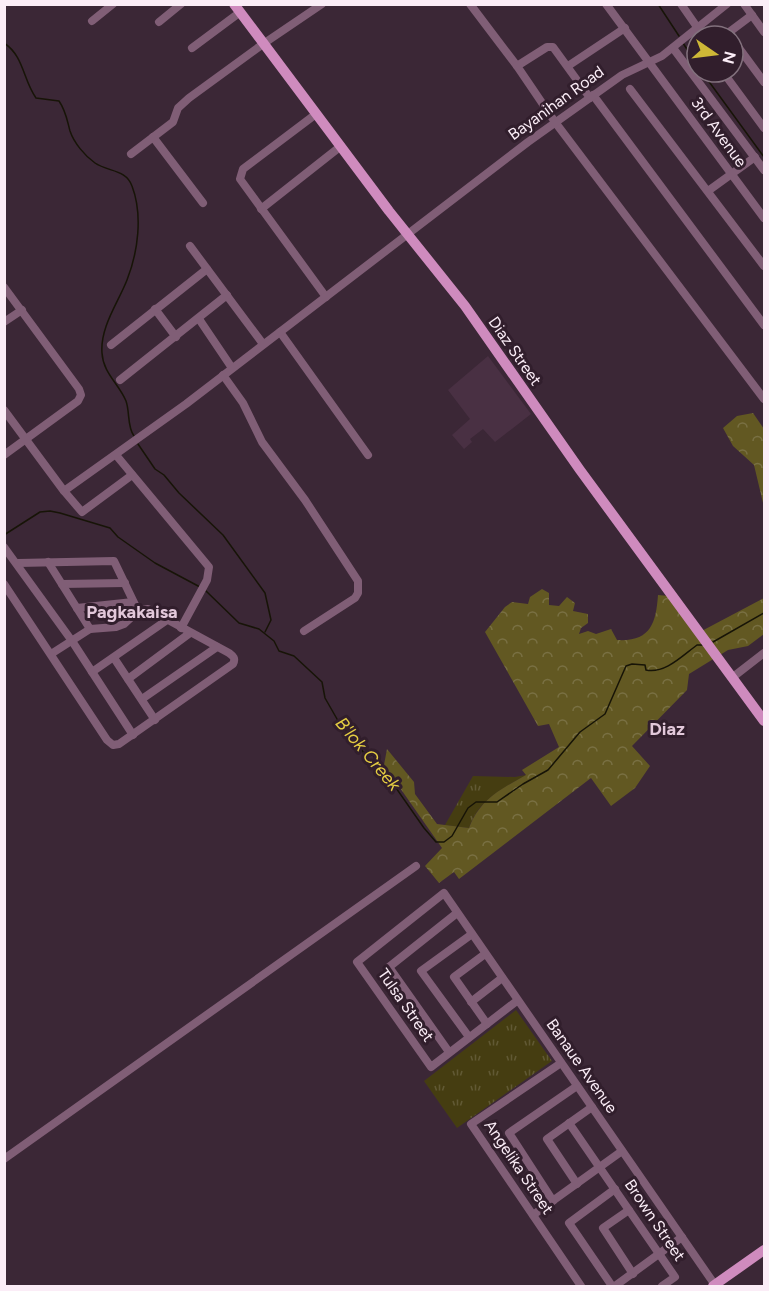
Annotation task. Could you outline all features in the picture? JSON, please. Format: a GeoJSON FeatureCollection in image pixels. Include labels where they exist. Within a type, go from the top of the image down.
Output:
{"type":"FeatureCollection","features":[{"type":"Feature","properties":{"kind":"main road","name":"Diaz Street"},"geometry":{"type":"LineString","coordinates":[[236,9],[465,306],[580,470],[765,721]]}},
{"type":"Feature","properties":{"kind":"main road"},"geometry":{"type":"LineString","coordinates":[[714,1286],[765,1250]]}},
{"type":"Feature","properties":{"kind":"street"},"geometry":{"type":"LineString","coordinates":[[92,21],[113,4]]}},
{"type":"Feature","properties":{"kind":"street"},"geometry":{"type":"LineString","coordinates":[[159,22],[181,4]]}},
{"type":"Feature","properties":{"kind":"street"},"geometry":{"type":"LineString","coordinates":[[131,154],[173,122],[180,105],[322,4]]}},
{"type":"Feature","properties":{"kind":"street"},"geometry":{"type":"LineString","coordinates":[[470,4],[517,66],[555,122],[765,399]]}},
{"type":"Feature","properties":{"kind":"street","name":"3rd Avenue"},"geometry":{"type":"LineString","coordinates":[[606,4],[765,219]]}},
{"type":"Feature","properties":{"kind":"street"},"geometry":{"type":"LineString","coordinates":[[681,4],[695,24]]}},
{"type":"Feature","properties":{"kind":"street","name":"Bayanihan Road"},"geometry":{"type":"LineString","coordinates":[[701,24],[727,4]]}},
{"type":"Feature","properties":{"kind":"street"},"geometry":{"type":"LineString","coordinates":[[744,4],[765,32]]}},
{"type":"Feature","properties":{"kind":"street"},"geometry":{"type":"LineString","coordinates":[[192,48],[236,9]]}},
{"type":"Feature","properties":{"kind":"street"},"geometry":{"type":"LineString","coordinates":[[742,24],[752,15]]}},
{"type":"Feature","properties":{"kind":"street"},"geometry":{"type":"LineString","coordinates":[[568,66],[625,28]]}},
{"type":"Feature","properties":{"kind":"street","name":"Bayanihan Road"},"geometry":{"type":"LineString","coordinates":[[64,491],[117,455],[555,122],[622,75],[650,63],[685,38]]}},
{"type":"Feature","properties":{"kind":"street"},"geometry":{"type":"LineString","coordinates":[[679,43],[765,170]]}},
{"type":"Feature","properties":{"kind":"street"},"geometry":{"type":"LineString","coordinates":[[517,66],[551,46],[556,49],[765,325]]}},
{"type":"Feature","properties":{"kind":"street"},"geometry":{"type":"LineString","coordinates":[[745,56],[765,82]]}},
{"type":"Feature","properties":{"kind":"street"},"geometry":{"type":"LineString","coordinates":[[732,84],[765,128]]}},
{"type":"Feature","properties":{"kind":"street"},"geometry":{"type":"LineString","coordinates":[[630,89],[765,267]]}},
{"type":"Feature","properties":{"kind":"street"},"geometry":{"type":"LineString","coordinates":[[316,114],[240,173],[244,185],[326,297]]}},
{"type":"Feature","properties":{"kind":"street"},"geometry":{"type":"LineString","coordinates":[[153,137],[203,203]]}},
{"type":"Feature","properties":{"kind":"street"},"geometry":{"type":"LineString","coordinates":[[261,209],[341,146]]}},
{"type":"Feature","properties":{"kind":"street"},"geometry":{"type":"LineString","coordinates":[[708,191],[755,157]]}},
{"type":"Feature","properties":{"kind":"street"},"geometry":{"type":"LineString","coordinates":[[190,246],[263,344]]}},
{"type":"Feature","properties":{"kind":"street"},"geometry":{"type":"LineString","coordinates":[[111,345],[207,269]]}},
{"type":"Feature","properties":{"kind":"street"},"geometry":{"type":"LineString","coordinates":[[4,287],[79,389],[81,395],[78,401],[4,455]]}},
{"type":"Feature","properties":{"kind":"street"},"geometry":{"type":"LineString","coordinates":[[120,380],[227,296]]}},
{"type":"Feature","properties":{"kind":"street"},"geometry":{"type":"LineString","coordinates":[[156,309],[176,337]]}},
{"type":"Feature","properties":{"kind":"street"},"geometry":{"type":"LineString","coordinates":[[4,322],[22,310]]}},
{"type":"Feature","properties":{"kind":"street"},"geometry":{"type":"LineString","coordinates":[[199,319],[232,368]]}},
{"type":"Feature","properties":{"kind":"street"},"geometry":{"type":"LineString","coordinates":[[280,332],[368,455]]}},
{"type":"Feature","properties":{"kind":"street"},"geometry":{"type":"LineString","coordinates":[[223,375],[243,403],[262,442],[358,581],[358,593],[355,598],[304,631]]}},
{"type":"Feature","properties":{"kind":"street"},"geometry":{"type":"LineString","coordinates":[[4,410],[82,512],[132,475]]}},
{"type":"Feature","properties":{"kind":"street"},"geometry":{"type":"LineString","coordinates":[[117,455],[209,567],[209,576],[181,628]]}},
{"type":"Feature","properties":{"kind":"street"},"geometry":{"type":"LineString","coordinates":[[5,547],[72,641],[133,735]]}},
{"type":"Feature","properties":{"kind":"street"},"geometry":{"type":"LineString","coordinates":[[18,563],[112,561],[117,564],[138,611]]}},
{"type":"Feature","properties":{"kind":"street"},"geometry":{"type":"LineString","coordinates":[[48,562],[90,629]]}},
{"type":"Feature","properties":{"kind":"street"},"geometry":{"type":"LineString","coordinates":[[62,584],[125,583]]}},
{"type":"Feature","properties":{"kind":"street"},"geometry":{"type":"LineString","coordinates":[[4,584],[110,743],[119,744],[233,664],[233,656],[150,609],[138,611],[124,624],[116,627],[90,629],[51,654]]}},
{"type":"Feature","properties":{"kind":"street"},"geometry":{"type":"LineString","coordinates":[[77,608],[133,602]]}},
{"type":"Feature","properties":{"kind":"street"},"geometry":{"type":"LineString","coordinates":[[92,672],[167,620]]}},
{"type":"Feature","properties":{"kind":"street"},"geometry":{"type":"LineString","coordinates":[[128,679],[190,633]]}},
{"type":"Feature","properties":{"kind":"street"},"geometry":{"type":"LineString","coordinates":[[142,699],[217,647]]}},
{"type":"Feature","properties":{"kind":"street"},"geometry":{"type":"LineString","coordinates":[[733,677],[765,653]]}},
{"type":"Feature","properties":{"kind":"street"},"geometry":{"type":"LineString","coordinates":[[114,658],[155,720]]}},
{"type":"Feature","properties":{"kind":"street"},"geometry":{"type":"LineString","coordinates":[[4,1159],[416,866]]}},
{"type":"Feature","properties":{"kind":"street","name":"Banaue Avenue"},"geometry":{"type":"LineString","coordinates":[[444,894],[714,1286]]}},
{"type":"Feature","properties":{"kind":"street","name":"Tulsa Street"},"geometry":{"type":"LineString","coordinates":[[444,894],[357,962],[431,1067],[518,1000]]}},
{"type":"Feature","properties":{"kind":"street"},"geometry":{"type":"LineString","coordinates":[[449,1053],[389,967],[457,913]]}},
{"type":"Feature","properties":{"kind":"street"},"geometry":{"type":"LineString","coordinates":[[469,1037],[421,971],[472,934]]}},
{"type":"Feature","properties":{"kind":"street"},"geometry":{"type":"LineString","coordinates":[[485,954],[454,977],[487,1024]]}},
{"type":"Feature","properties":{"kind":"street"},"geometry":{"type":"LineString","coordinates":[[471,1002],[502,978]]}},
{"type":"Feature","properties":{"kind":"street","name":"Angelika Street"},"geometry":{"type":"LineString","coordinates":[[561,1063],[471,1124],[581,1287]]}},
{"type":"Feature","properties":{"kind":"street"},"geometry":{"type":"LineString","coordinates":[[553,1201],[509,1133],[577,1086]]}},
{"type":"Feature","properties":{"kind":"street"},"geometry":{"type":"LineString","coordinates":[[577,1184],[547,1139],[592,1107]]}},
{"type":"Feature","properties":{"kind":"street","name":"Brown Street"},"geometry":{"type":"LineString","coordinates":[[569,1123],[675,1277],[662,1287]]}},
{"type":"Feature","properties":{"kind":"street"},"geometry":{"type":"LineString","coordinates":[[533,1215],[622,1151]]}},
{"type":"Feature","properties":{"kind":"street"},"geometry":{"type":"LineString","coordinates":[[615,1189],[569,1223],[614,1287],[682,1237]]}},
{"type":"Feature","properties":{"kind":"street"},"geometry":{"type":"LineString","coordinates":[[629,1210],[603,1228],[633,1274]]}},
{"type":"Feature","properties":{"kind":"shaded area"},"geometry":{"type":"Polygon","coordinates":[[[488,356],[531,414],[495,442],[483,429],[470,439],[472,442],[464,449],[452,435],[470,419],[448,390],[488,356]]]}},
{"type":"Feature","properties":{"kind":"green space"},"geometry":{"type":"Polygon","coordinates":[[[753,413],[764,429],[764,507],[754,465],[733,446],[723,428],[737,416],[753,413]]]}},
{"type":"Feature","properties":{"kind":"green space"},"geometry":{"type":"Polygon","coordinates":[[[542,589],[549,593],[549,605],[559,606],[567,597],[575,603],[573,611],[588,614],[588,623],[581,628],[579,634],[588,631],[596,634],[611,629],[617,640],[637,638],[644,634],[653,623],[658,595],[669,596],[696,634],[764,598],[764,634],[748,646],[728,650],[689,674],[687,690],[632,746],[650,766],[635,788],[611,806],[591,778],[459,879],[454,872],[439,883],[425,866],[442,848],[384,765],[387,749],[414,782],[415,794],[437,824],[469,828],[485,802],[526,775],[522,770],[559,747],[549,724],[538,726],[485,632],[505,607],[512,602],[528,604],[530,597],[542,589]]]}},
{"type":"Feature","properties":{"kind":"green space"},"geometry":{"type":"Polygon","coordinates":[[[526,775],[485,802],[473,818],[469,828],[445,825],[473,776],[526,775]]]}},
{"type":"Feature","properties":{"kind":"green space"},"geometry":{"type":"Polygon","coordinates":[[[516,1010],[552,1061],[457,1128],[424,1081],[516,1010]]]}},
{"type":"Feature","properties":{"kind":"waterway"},"geometry":{"type":"LineString","coordinates":[[658,4],[679,36]]}},
{"type":"Feature","properties":{"kind":"waterway"},"geometry":{"type":"LineString","coordinates":[[4,43],[16,55],[36,98],[59,101],[72,136],[84,153],[100,166],[126,176],[132,186],[138,221],[134,258],[107,325],[102,353],[105,367],[126,401],[130,428],[134,436]]}},
{"type":"Feature","properties":{"kind":"waterway"},"geometry":{"type":"LineString","coordinates":[[711,84],[764,157]]}},
{"type":"Feature","properties":{"kind":"waterway"},"geometry":{"type":"LineString","coordinates":[[138,444],[155,469],[164,475],[179,493],[223,535],[265,593],[271,620],[265,632]]}},
{"type":"Feature","properties":{"kind":"waterway","name":"B'lok Creek"},"geometry":{"type":"LineString","coordinates":[[4,535],[40,512],[60,513],[110,528],[118,537],[155,563],[200,587]]}},
{"type":"Feature","properties":{"kind":"waterway","name":"B'lok Creek"},"geometry":{"type":"LineString","coordinates":[[206,591],[239,623],[259,629],[274,641],[279,651],[294,656],[322,682],[325,698],[341,726],[366,756],[373,755],[436,842],[444,842],[452,836],[468,808],[476,802],[497,802],[548,770],[580,732],[605,714],[626,666],[645,665],[646,670],[653,671],[667,667],[697,645],[703,645]]}},
{"type":"Feature","properties":{"kind":"waterway","name":"B'lok Creek"},"geometry":{"type":"LineString","coordinates":[[713,642],[764,613]]}},
{"type":"Feature","properties":{"kind":"district","name":"Pagkakaisa"},"geometry":{"type":"Point","coordinates":[132,612]}},
{"type":"Feature","properties":{"kind":"district","name":"Diaz"},"geometry":{"type":"Point","coordinates":[667,729]}}]}
